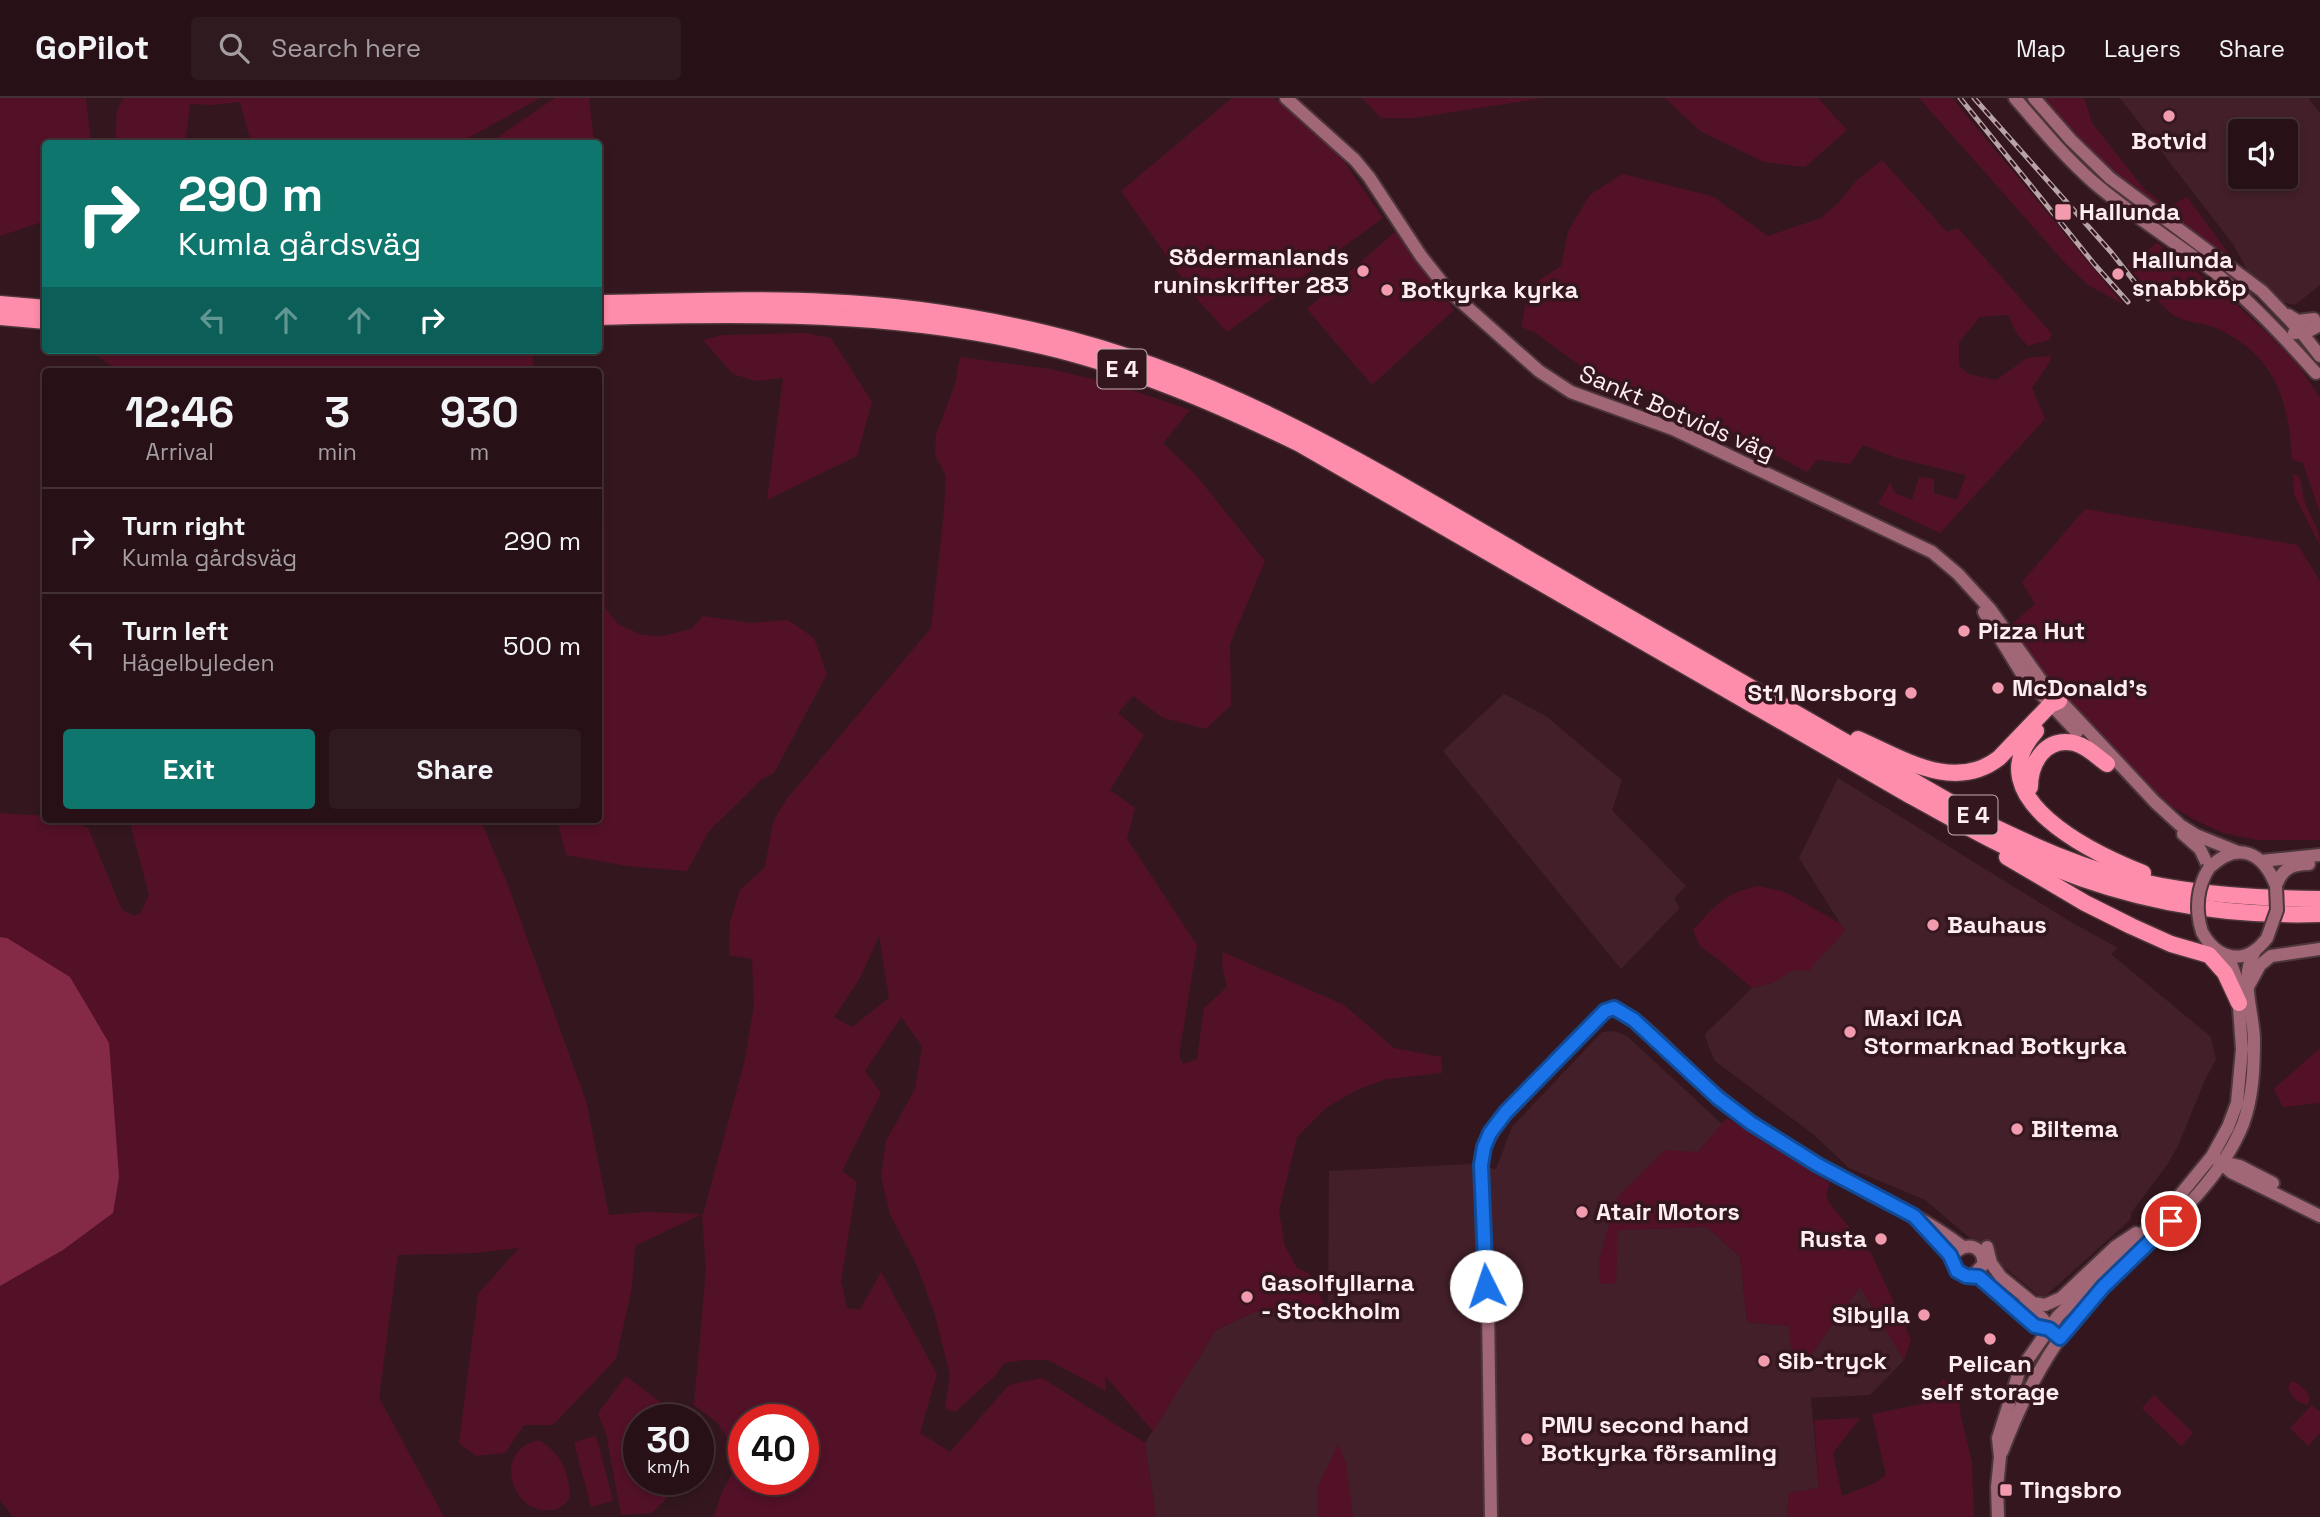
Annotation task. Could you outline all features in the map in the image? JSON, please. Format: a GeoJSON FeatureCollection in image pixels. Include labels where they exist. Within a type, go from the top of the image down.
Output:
{"type":"FeatureCollection","features":[{"type":"Feature","properties":{"kind":"highway","name":"E 4"},"geometry":{"type":"LineString","coordinates":[[602,303],[775,300],[896,307],[974,318],[1047,333],[1125,355],[1199,382],[1306,432],[1774,708],[1911,796],[2052,868],[2142,897],[2241,913],[2320,914]]}},
{"type":"Feature","properties":{"kind":"highway"},"geometry":{"type":"LineString","coordinates":[[0,304],[42,308]]}},
{"type":"Feature","properties":{"kind":"highway","name":"E 4"},"geometry":{"type":"LineString","coordinates":[[602,317],[774,314],[895,320],[1043,346],[1119,368],[1230,410],[1300,444],[1774,708],[1988,824],[2034,846],[2123,877],[2185,890],[2256,898],[2320,898]]}},
{"type":"Feature","properties":{"kind":"highway"},"geometry":{"type":"LineString","coordinates":[[0,317],[42,321]]}},
{"type":"Feature","properties":{"kind":"highway"},"geometry":{"type":"LineString","coordinates":[[1774,708],[1922,767],[1944,773],[1971,773],[1989,765],[2055,705]]}},
{"type":"Feature","properties":{"kind":"highway"},"geometry":{"type":"LineString","coordinates":[[2055,705],[2032,736],[2021,760],[2022,780],[2032,803],[2049,821],[2088,848],[2185,890]]}},
{"type":"Feature","properties":{"kind":"highway"},"geometry":{"type":"LineString","coordinates":[[2032,803],[2029,788],[2032,766],[2046,748],[2066,742],[2076,743],[2107,764]]}},
{"type":"Feature","properties":{"kind":"highway"},"geometry":{"type":"LineString","coordinates":[[1911,796],[1954,826],[2085,903],[2171,944],[2203,952],[2215,960],[2225,973],[2239,1003]]}},
{"type":"Feature","properties":{"kind":"highway"},"geometry":{"type":"LineString","coordinates":[[2152,936],[2182,942],[2205,937]]}},
{"type":"Feature","properties":{"kind":"main road","name":"Sankt Botvids väg"},"geometry":{"type":"LineString","coordinates":[[1286,98],[1355,160],[1420,256],[1448,290],[1539,371],[1571,392],[1673,429],[1932,552],[1958,573],[1990,609],[2055,705],[2107,764],[2155,812],[2195,843],[2208,868]]}},
{"type":"Feature","properties":{"kind":"main road"},"geometry":{"type":"LineString","coordinates":[[2015,98],[2091,180],[2135,216],[2215,273],[2265,317],[2318,375]]}},
{"type":"Feature","properties":{"kind":"main road"},"geometry":{"type":"LineString","coordinates":[[2034,98],[2071,140],[2110,178],[2247,278],[2298,321],[2318,321]]}},
{"type":"Feature","properties":{"kind":"main road"},"geometry":{"type":"LineString","coordinates":[[2215,273],[2251,293],[2292,332],[2302,333],[2318,321]]}},
{"type":"Feature","properties":{"kind":"main road"},"geometry":{"type":"LineString","coordinates":[[2275,303],[2320,356]]}},
{"type":"Feature","properties":{"kind":"main road"},"geometry":{"type":"LineString","coordinates":[[2318,321],[2316,337],[2320,348]]}},
{"type":"Feature","properties":{"kind":"main road"},"geometry":{"type":"LineString","coordinates":[[2302,333],[2302,349],[2318,375]]}},
{"type":"Feature","properties":{"kind":"main road","name":"Sankt Botvids väg"},"geometry":{"type":"LineString","coordinates":[[2055,705],[2168,815],[2196,835],[2238,852]]}},
{"type":"Feature","properties":{"kind":"main road"},"geometry":{"type":"LineString","coordinates":[[1998,1517],[1998,1438],[2019,1372],[2049,1329],[2084,1289],[2217,1159],[2237,1103],[2242,1049],[2239,1003],[2232,966],[2225,955],[2205,937],[2198,911],[2198,897],[2208,868],[2223,856],[2238,852],[2255,856],[2275,879],[2277,910],[2247,969],[2254,1039],[2251,1092],[2243,1123],[2182,1210],[2085,1306],[2060,1338],[2026,1396],[2000,1457]]}},
{"type":"Feature","properties":{"kind":"main road"},"geometry":{"type":"LineString","coordinates":[[2261,861],[2320,855]]}},
{"type":"Feature","properties":{"kind":"main road"},"geometry":{"type":"LineString","coordinates":[[2275,879],[2286,869],[2298,864],[2320,864]]}},
{"type":"Feature","properties":{"kind":"main road"},"geometry":{"type":"LineString","coordinates":[[2225,955],[2240,956],[2261,945],[2302,951]]}},
{"type":"Feature","properties":{"kind":"main road"},"geometry":{"type":"LineString","coordinates":[[2248,985],[2265,959],[2320,949]]}},
{"type":"Feature","properties":{"kind":"main road"},"geometry":{"type":"LineString","coordinates":[[1491,1517],[1488,1308],[1481,1165],[1484,1147],[1490,1133],[1506,1112],[1605,1011],[1614,1008],[1634,1020],[1725,1104],[1751,1123],[1818,1165],[1914,1216],[1963,1247]]}},
{"type":"Feature","properties":{"kind":"main road"},"geometry":{"type":"LineString","coordinates":[[2217,1159],[2240,1166],[2304,1198],[2320,1215]]}},
{"type":"Feature","properties":{"kind":"main road"},"geometry":{"type":"LineString","coordinates":[[2026,1304],[2040,1310],[2057,1307],[2154,1217],[2171,1206]]}},
{"type":"Feature","properties":{"kind":"main road"},"geometry":{"type":"LineString","coordinates":[[1914,1216],[1953,1261],[1957,1271],[1973,1275],[1985,1282],[2035,1326],[2049,1329]]}},
{"type":"Feature","properties":{"kind":"main road"},"geometry":{"type":"LineString","coordinates":[[1987,1247],[1991,1263],[2001,1277],[2026,1298],[2045,1305],[2061,1298],[2119,1244],[2136,1233]]}},
{"type":"Feature","properties":{"kind":"main road"},"geometry":{"type":"LineString","coordinates":[[1953,1261],[1957,1251],[1963,1247],[1972,1246],[1979,1250],[1983,1265],[2002,1285],[2042,1318],[2049,1329],[2060,1338]]}},
{"type":"Feature","properties":{"kind":"main road"},"geometry":{"type":"LineString","coordinates":[[1973,1275],[1983,1265]]}},
{"type":"Feature","properties":{"kind":"shaded area"},"geometry":{"type":"Polygon","coordinates":[[[0,98],[86,98],[91,140],[42,140],[42,222],[0,236],[0,98]]]}},
{"type":"Feature","properties":{"kind":"shaded area"},"geometry":{"type":"Polygon","coordinates":[[[123,98],[540,98],[464,140],[250,140],[240,102],[190,104],[185,140],[115,140],[117,111],[123,98]]]}},
{"type":"Feature","properties":{"kind":"shaded area"},"geometry":{"type":"Polygon","coordinates":[[[555,98],[589,98],[594,140],[493,140],[555,98]]]}},
{"type":"Feature","properties":{"kind":"shaded area"},"geometry":{"type":"Polygon","coordinates":[[[1232,98],[1274,98],[1339,154],[1383,218],[1227,332],[1197,299],[1121,191],[1232,98]]]}},
{"type":"Feature","properties":{"kind":"shaded area"},"geometry":{"type":"Polygon","coordinates":[[[1362,98],[1543,98],[1414,118],[1381,118],[1362,98]]]}},
{"type":"Feature","properties":{"kind":"shaded area"},"geometry":{"type":"Polygon","coordinates":[[[1665,98],[1818,98],[1847,130],[1805,167],[1764,162],[1700,131],[1665,98]]]}},
{"type":"Feature","properties":{"kind":"shaded area"},"geometry":{"type":"Polygon","coordinates":[[[1919,98],[1952,98],[2123,304],[2088,285],[2066,264],[1919,98]]]}},
{"type":"Feature","properties":{"kind":"shaded area"},"geometry":{"type":"Polygon","coordinates":[[[2039,98],[2084,98],[2092,123],[2144,189],[2166,206],[2187,197],[2233,260],[2228,259],[2116,176],[2039,98]]]}},
{"type":"Feature","properties":{"kind":"shaded area"},"geometry":{"type":"Polygon","coordinates":[[[2120,98],[2308,98],[2320,113],[2320,285],[2295,305],[2278,301],[2250,275],[2233,244],[2120,98]]]}},
{"type":"Feature","properties":{"kind":"shaded area"},"geometry":{"type":"Polygon","coordinates":[[[1882,160],[1947,232],[1958,228],[2052,334],[2049,340],[2028,346],[2017,334],[2008,315],[1980,317],[1959,342],[1959,365],[1968,374],[1996,380],[2027,358],[2051,356],[2032,388],[2045,419],[1940,533],[1878,504],[1890,483],[1895,493],[1912,500],[1919,477],[1934,479],[1934,493],[1957,500],[1966,475],[1897,458],[1863,445],[1850,464],[1817,460],[1807,472],[1657,393],[1600,380],[1534,332],[1521,327],[1529,287],[1561,266],[1568,231],[1590,195],[1622,174],[1712,196],[1768,236],[1821,218],[1856,181],[1882,160]]]}},
{"type":"Feature","properties":{"kind":"shaded area"},"geometry":{"type":"Polygon","coordinates":[[[1395,232],[1454,310],[1372,385],[1307,309],[1395,232]]]}},
{"type":"Feature","properties":{"kind":"shaded area"},"geometry":{"type":"Polygon","coordinates":[[[2157,243],[2221,290],[2272,338],[2299,366],[2320,398],[2320,513],[2303,463],[2292,460],[2282,399],[2265,366],[2236,339],[2216,328],[2175,316],[2127,265],[2157,243]]]}},
{"type":"Feature","properties":{"kind":"shaded area"},"geometry":{"type":"Polygon","coordinates":[[[806,333],[831,338],[872,402],[857,456],[767,500],[783,378],[755,381],[733,374],[703,340],[723,335],[806,333]]]}},
{"type":"Feature","properties":{"kind":"shaded area"},"geometry":{"type":"Polygon","coordinates":[[[95,354],[533,354],[533,367],[536,368],[115,368],[95,354]]]}},
{"type":"Feature","properties":{"kind":"shaded area"},"geometry":{"type":"Polygon","coordinates":[[[960,357],[1051,369],[1117,385],[1190,410],[1163,443],[1195,474],[1265,561],[1230,644],[1231,705],[1206,729],[1163,718],[1133,696],[1118,713],[1144,735],[1110,790],[1135,808],[1127,839],[1197,945],[1179,1056],[1183,1064],[1197,1059],[1204,1008],[1227,987],[1222,964],[1223,952],[1344,1005],[1394,1048],[1441,1057],[1442,1073],[1386,1079],[1357,1090],[1327,1107],[1297,1137],[1279,1211],[1285,1246],[1297,1268],[1310,1274],[1328,1313],[1254,1312],[1216,1330],[1153,1431],[1105,1376],[1106,1391],[1048,1360],[1004,1363],[995,1376],[955,1412],[945,1409],[950,1375],[934,1312],[917,1266],[890,1214],[881,1177],[886,1141],[915,1089],[922,1046],[901,1017],[865,1071],[881,1093],[842,1171],[857,1182],[841,1281],[847,1308],[860,1310],[881,1272],[937,1374],[920,1433],[950,1452],[1009,1385],[1042,1378],[1145,1443],[1156,1517],[714,1517],[728,1481],[728,1495],[819,1495],[819,1404],[728,1404],[728,1439],[714,1420],[714,1404],[694,1404],[706,1269],[702,1214],[635,1246],[632,1288],[616,1359],[553,1425],[524,1425],[505,1453],[476,1456],[459,1443],[478,1294],[519,1248],[476,1253],[398,1255],[379,1398],[444,1517],[13,1517],[0,1500],[0,1286],[63,1250],[113,1213],[7,938],[0,937],[0,813],[42,816],[42,823],[76,823],[88,828],[122,910],[135,916],[141,912],[149,895],[130,823],[482,823],[506,880],[586,1101],[609,1215],[646,1212],[703,1214],[744,1064],[754,1005],[752,959],[729,955],[730,921],[740,890],[765,867],[773,822],[786,800],[931,628],[946,476],[935,455],[936,435],[955,384],[960,357]],[[879,936],[860,978],[834,1017],[852,1027],[889,998],[879,936]]]}},
{"type":"Feature","properties":{"kind":"shaded area"},"geometry":{"type":"Polygon","coordinates":[[[602,474],[605,608],[618,624],[642,635],[663,636],[691,629],[703,616],[751,623],[788,620],[814,638],[827,674],[774,773],[762,779],[709,831],[687,871],[627,866],[566,855],[558,823],[602,823],[602,474]]]}},
{"type":"Feature","properties":{"kind":"shaded area"},"geometry":{"type":"Polygon","coordinates":[[[2293,474],[2299,476],[2304,500],[2316,527],[2320,545],[2294,495],[2293,474]]]}},
{"type":"Feature","properties":{"kind":"shaded area"},"geometry":{"type":"Polygon","coordinates":[[[2085,509],[2298,545],[2320,581],[2320,840],[2257,840],[2223,833],[2161,800],[2046,675],[2011,625],[2035,604],[2022,582],[2085,509]]]}},
{"type":"Feature","properties":{"kind":"shaded area"},"geometry":{"type":"Polygon","coordinates":[[[1504,694],[1546,716],[1622,780],[1612,810],[1686,886],[1674,899],[1680,908],[1621,969],[1443,751],[1504,694]]]}},
{"type":"Feature","properties":{"kind":"shaded area"},"geometry":{"type":"Polygon","coordinates":[[[1838,778],[2071,922],[2118,948],[2111,954],[2211,1037],[2216,1059],[2167,1165],[2131,1213],[2131,1219],[2042,1299],[1925,1200],[1849,1168],[1813,1134],[1715,1061],[1708,1045],[1705,1034],[1752,988],[1774,982],[1845,931],[1799,858],[1838,778]]]}},
{"type":"Feature","properties":{"kind":"shaded area"},"geometry":{"type":"Polygon","coordinates":[[[1758,886],[1785,892],[1841,924],[1845,931],[1808,971],[1794,970],[1774,982],[1752,988],[1700,946],[1693,930],[1714,907],[1728,897],[1758,886]]]}},
{"type":"Feature","properties":{"kind":"shaded area"},"geometry":{"type":"Polygon","coordinates":[[[0,937],[7,938],[70,977],[109,1043],[119,1177],[113,1213],[63,1250],[0,1286],[0,937]]]}},
{"type":"Feature","properties":{"kind":"shaded area"},"geometry":{"type":"Polygon","coordinates":[[[1615,1031],[1628,1037],[1722,1124],[1698,1152],[1618,1198],[1617,1230],[1707,1227],[1740,1257],[1747,1322],[1789,1326],[1807,1360],[1860,1286],[1904,1360],[1870,1395],[1811,1398],[1819,1488],[1789,1493],[1787,1517],[1156,1517],[1145,1443],[1216,1330],[1254,1312],[1328,1312],[1329,1171],[1472,1164],[1496,1169],[1512,1127],[1602,1032],[1615,1031]]]}},
{"type":"Feature","properties":{"kind":"shaded area"},"geometry":{"type":"Polygon","coordinates":[[[2320,1048],[2320,1103],[2283,1107],[2274,1089],[2320,1048]]]}},
{"type":"Feature","properties":{"kind":"shaded area"},"geometry":{"type":"Polygon","coordinates":[[[1727,1118],[1830,1183],[1826,1195],[1830,1204],[1872,1255],[1911,1340],[1904,1360],[1860,1287],[1807,1360],[1792,1361],[1789,1326],[1747,1322],[1740,1257],[1707,1227],[1618,1230],[1616,1283],[1600,1284],[1599,1260],[1617,1198],[1665,1150],[1698,1152],[1727,1118]]]}},
{"type":"Feature","properties":{"kind":"shaded area"},"geometry":{"type":"Polygon","coordinates":[[[626,1376],[663,1404],[623,1404],[623,1495],[670,1495],[652,1513],[621,1515],[606,1433],[598,1413],[626,1376]]]}},
{"type":"Feature","properties":{"kind":"shaded area"},"geometry":{"type":"Polygon","coordinates":[[[1943,1379],[1957,1387],[1972,1462],[1974,1517],[1787,1517],[1789,1493],[1819,1488],[1814,1420],[1860,1418],[1833,1453],[1842,1496],[1875,1483],[1886,1475],[1872,1414],[1922,1404],[1943,1379]]]}},
{"type":"Feature","properties":{"kind":"shaded area"},"geometry":{"type":"Polygon","coordinates":[[[2291,1382],[2297,1383],[2308,1393],[2310,1400],[2307,1405],[2293,1397],[2288,1387],[2291,1382]]]}},
{"type":"Feature","properties":{"kind":"shaded area"},"geometry":{"type":"Polygon","coordinates":[[[2154,1395],[2193,1433],[2181,1446],[2142,1408],[2154,1395]]]}},
{"type":"Feature","properties":{"kind":"shaded area"},"geometry":{"type":"Polygon","coordinates":[[[2312,1405],[2320,1412],[2320,1433],[2308,1446],[2290,1428],[2312,1405]]]}},
{"type":"Feature","properties":{"kind":"shaded area"},"geometry":{"type":"Polygon","coordinates":[[[596,1436],[613,1501],[591,1507],[574,1442],[596,1436]]]}},
{"type":"Feature","properties":{"kind":"shaded area"},"geometry":{"type":"Polygon","coordinates":[[[539,1440],[559,1458],[568,1480],[570,1498],[556,1509],[536,1508],[527,1503],[519,1495],[511,1475],[516,1454],[526,1445],[539,1440]]]}},
{"type":"Feature","properties":{"kind":"shaded area"},"geometry":{"type":"Polygon","coordinates":[[[1338,1444],[1346,1464],[1353,1517],[1317,1517],[1317,1488],[1338,1444]]]}},
{"type":"Feature","properties":{"kind":"railway"},"geometry":{"type":"LineString","coordinates":[[1960,98],[2128,302]]}},
{"type":"Feature","properties":{"kind":"railway"},"geometry":{"type":"LineString","coordinates":[[1974,98],[2111,252],[2148,299]]}},
{"type":"Feature","properties":{"kind":"place","name":"Botvid"},"geometry":{"type":"Point","coordinates":[2169,116]}},
{"type":"Feature","properties":{"kind":"place","name":"Hallunda"},"geometry":{"type":"Point","coordinates":[2063,212]}},
{"type":"Feature","properties":{"kind":"place","name":"Södermanlands runinskrifter 283"},"geometry":{"type":"Point","coordinates":[1363,271]}},
{"type":"Feature","properties":{"kind":"place","name":"Hallunda snabbköp"},"geometry":{"type":"Point","coordinates":[2118,274]}},
{"type":"Feature","properties":{"kind":"place","name":"Botkyrka kyrka"},"geometry":{"type":"Point","coordinates":[1387,290]}},
{"type":"Feature","properties":{"kind":"place","name":"Pizza Hut"},"geometry":{"type":"Point","coordinates":[1964,631]}},
{"type":"Feature","properties":{"kind":"place","name":"McDonald's"},"geometry":{"type":"Point","coordinates":[1998,688]}},
{"type":"Feature","properties":{"kind":"place","name":"St1 Norsborg"},"geometry":{"type":"Point","coordinates":[1911,693]}},
{"type":"Feature","properties":{"kind":"place","name":"Bauhaus"},"geometry":{"type":"Point","coordinates":[1933,925]}},
{"type":"Feature","properties":{"kind":"place","name":"Maxi ICA Stormarknad Botkyrka"},"geometry":{"type":"Point","coordinates":[1850,1032]}},
{"type":"Feature","properties":{"kind":"place","name":"Biltema"},"geometry":{"type":"Point","coordinates":[2017,1129]}},
{"type":"Feature","properties":{"kind":"place","name":"Atair Motors"},"geometry":{"type":"Point","coordinates":[1582,1212]}},
{"type":"Feature","properties":{"kind":"place","name":"Rusta"},"geometry":{"type":"Point","coordinates":[1881,1239]}},
{"type":"Feature","properties":{"kind":"place","name":"Gasolfyllarna - Stockholm"},"geometry":{"type":"Point","coordinates":[1247,1297]}},
{"type":"Feature","properties":{"kind":"place","name":"Sibylla"},"geometry":{"type":"Point","coordinates":[1924,1315]}},
{"type":"Feature","properties":{"kind":"place","name":"Pelican self storage"},"geometry":{"type":"Point","coordinates":[1990,1339]}},
{"type":"Feature","properties":{"kind":"place","name":"Sib-tryck"},"geometry":{"type":"Point","coordinates":[1764,1361]}},
{"type":"Feature","properties":{"kind":"place","name":"PMU second hand Botkyrka församling"},"geometry":{"type":"Point","coordinates":[1527,1439]}},
{"type":"Feature","properties":{"kind":"place","name":"Tingsbro"},"geometry":{"type":"Point","coordinates":[2006,1490]}},
{"type":"Feature","properties":{"kind":"route"},"geometry":{"type":"LineString","coordinates":[[1486,1286],[1481,1165],[1490,1133],[1506,1112],[1590,1026],[1605,1011],[1614,1008],[1634,1020],[1732,1110],[1818,1165],[1906,1210],[1940,1243],[1950,1255],[1957,1271],[1966,1276],[1979,1277],[2035,1326],[2049,1329],[2060,1338],[2103,1287],[2171,1221]]}}]}
